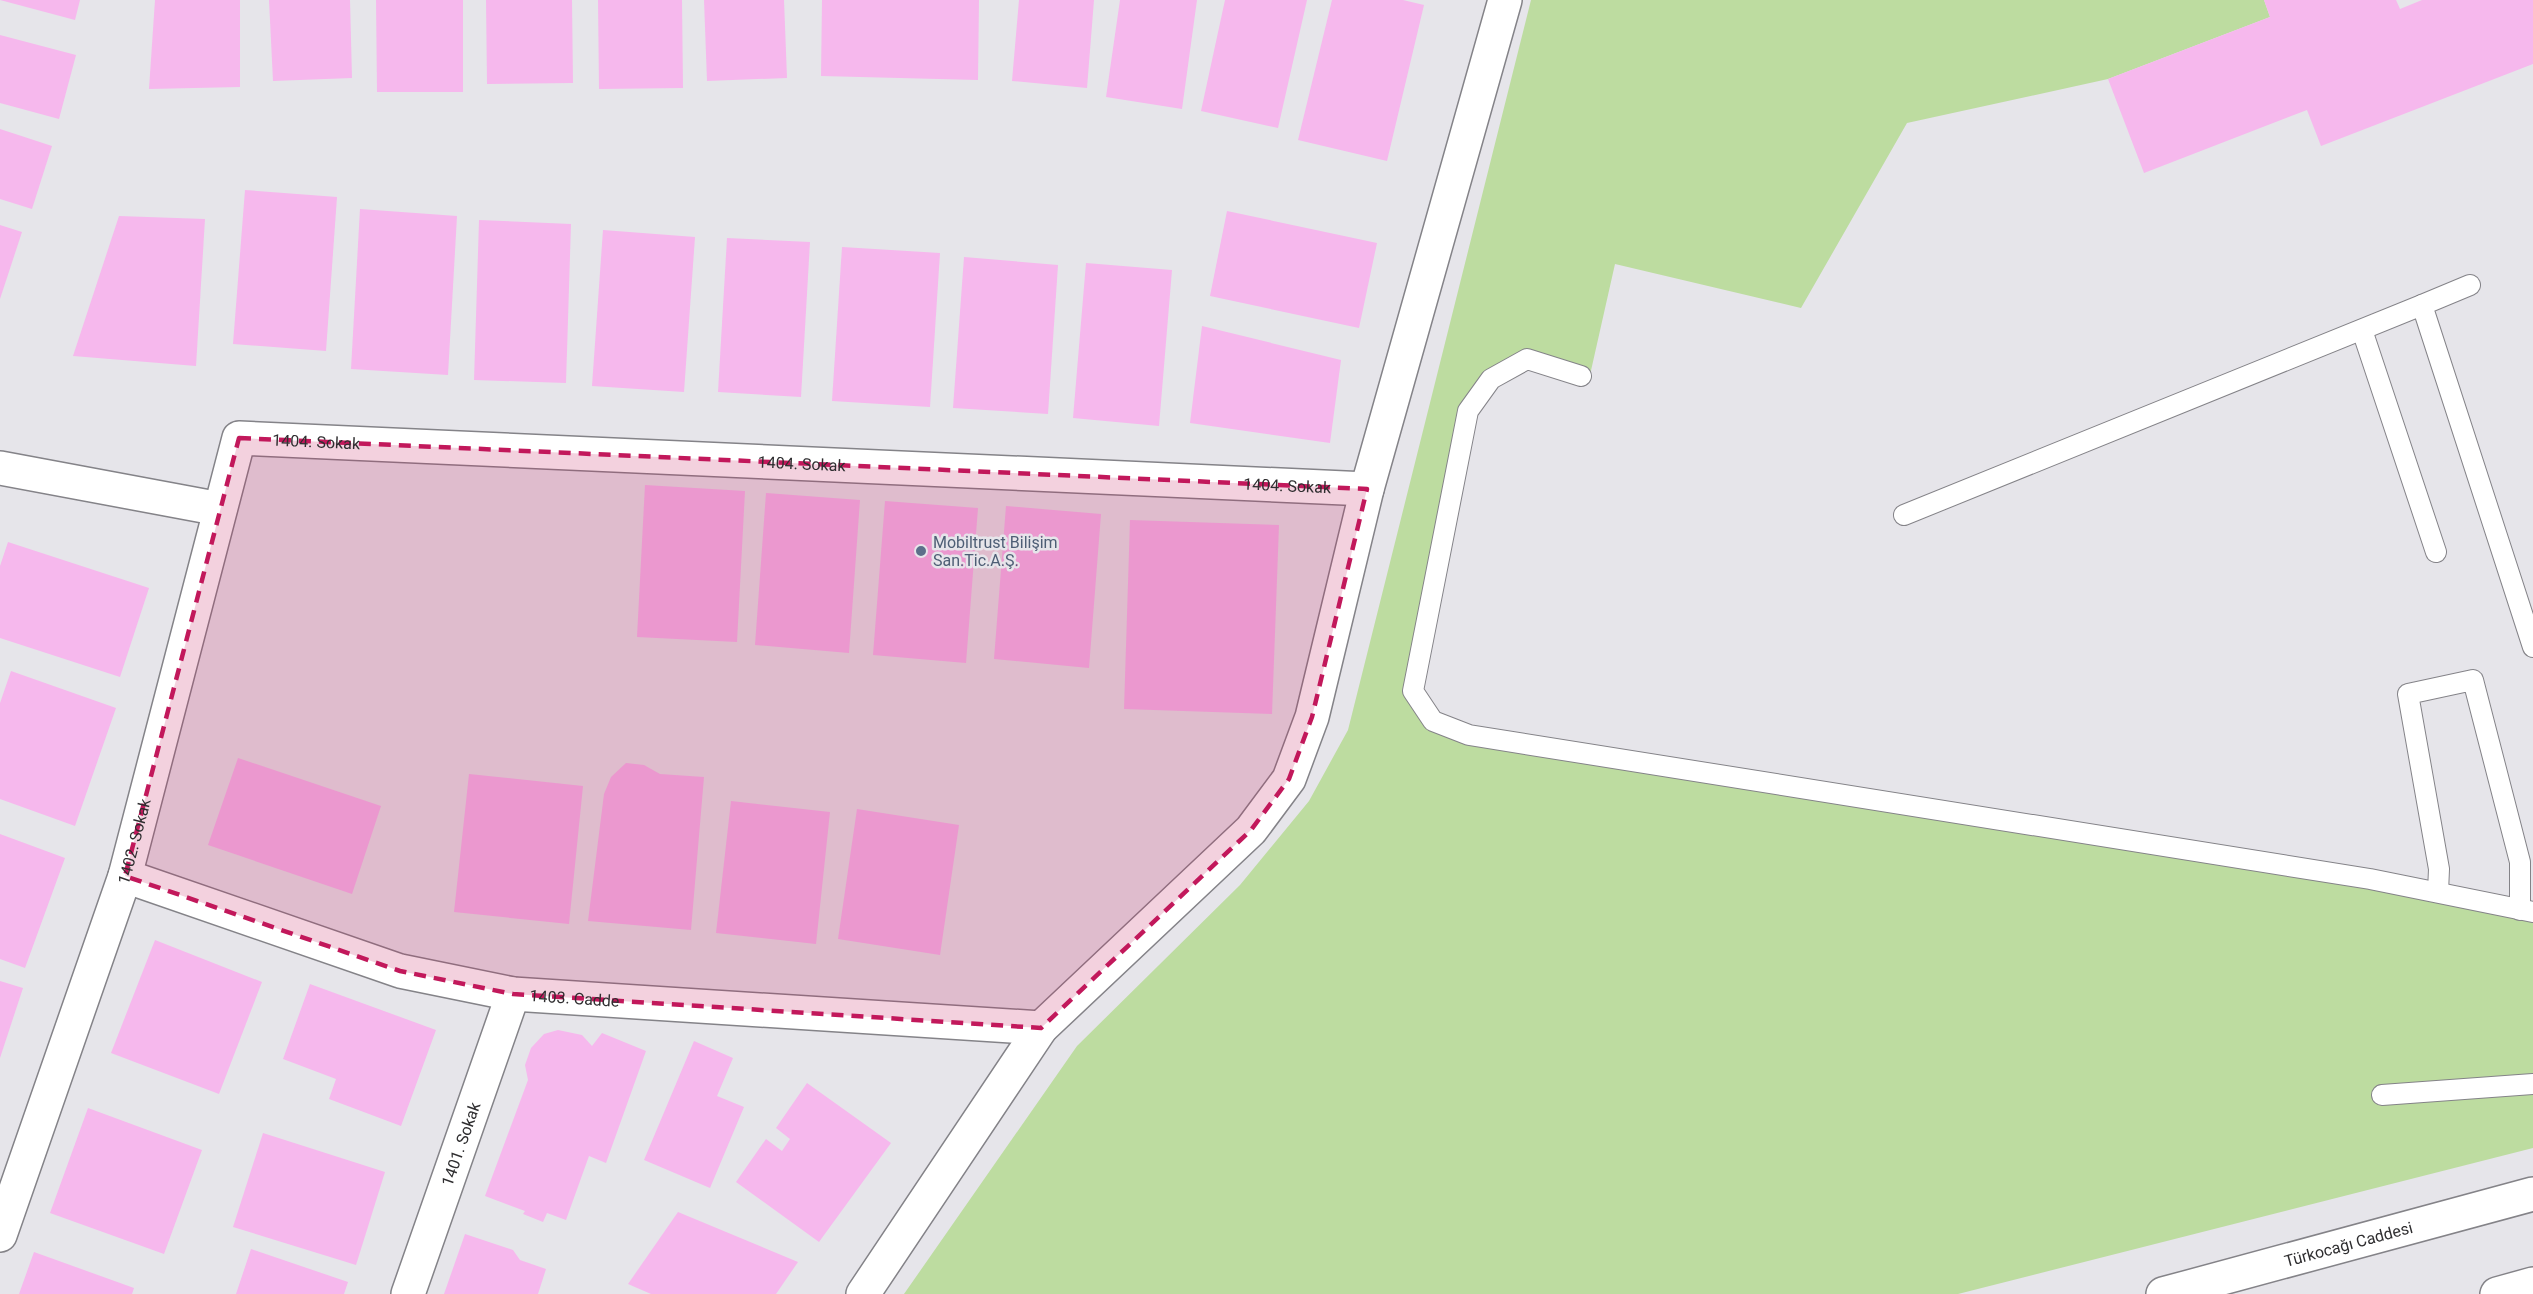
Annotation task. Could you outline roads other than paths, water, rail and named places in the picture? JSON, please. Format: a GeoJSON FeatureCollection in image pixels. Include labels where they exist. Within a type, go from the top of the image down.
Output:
{"type":"FeatureCollection","features":[{"type":"Feature","properties":{"kind":"street"},"geometry":{"type":"LineString","coordinates":[[863,1294],[1041,1028],[1251,830],[1289,778],[1312,717],[1367,489],[1505,0]]}},
{"type":"Feature","properties":{"kind":"street","name":"1404. Sokak"},"geometry":{"type":"LineString","coordinates":[[239,438],[1367,489]]}},
{"type":"Feature","properties":{"kind":"street","name":"1402. Sokak"},"geometry":{"type":"LineString","coordinates":[[0,1235],[125,876],[239,438]]}},
{"type":"Feature","properties":{"kind":"street"},"geometry":{"type":"LineString","coordinates":[[0,468],[220,509]]}},
{"type":"Feature","properties":{"kind":"street","name":"1403. Cadde"},"geometry":{"type":"LineString","coordinates":[[125,876],[400,971],[513,994],[1041,1028]]}},
{"type":"Feature","properties":{"kind":"street","name":"1401. Sokak"},"geometry":{"type":"LineString","coordinates":[[408,1294],[513,994]]}},
{"type":"Feature","properties":{"kind":"street","name":"Türkocağı Caddesi"},"geometry":{"type":"LineString","coordinates":[[2163,1294],[2533,1194]]}},
{"type":"Feature","properties":{"kind":"street"},"geometry":{"type":"LineString","coordinates":[[2497,1294],[2533,1284]]}},
{"type":"Feature","properties":{"kind":"lane"},"geometry":{"type":"LineString","coordinates":[[1904,515],[2470,285]]}},
{"type":"Feature","properties":{"kind":"lane"},"geometry":{"type":"LineString","coordinates":[[2422,305],[2533,647]]}},
{"type":"Feature","properties":{"kind":"lane"},"geometry":{"type":"LineString","coordinates":[[2362,330],[2436,552]]}},
{"type":"Feature","properties":{"kind":"lane"},"geometry":{"type":"LineString","coordinates":[[1581,376],[1527,359],[1491,379],[1468,411],[1413,692],[1433,721],[1469,735],[2346,875],[2526,911],[2520,862],[2473,680],[2408,694],[2439,869],[2438,892]]}},
{"type":"Feature","properties":{"kind":"lane"},"geometry":{"type":"LineString","coordinates":[[2382,1095],[2533,1084]]}},
{"type":"Feature","properties":{"kind":"place","name":"Mobiltrust Bilişim San.Tic.A.Ş."},"geometry":{"type":"Point","coordinates":[921,551]}}]}
